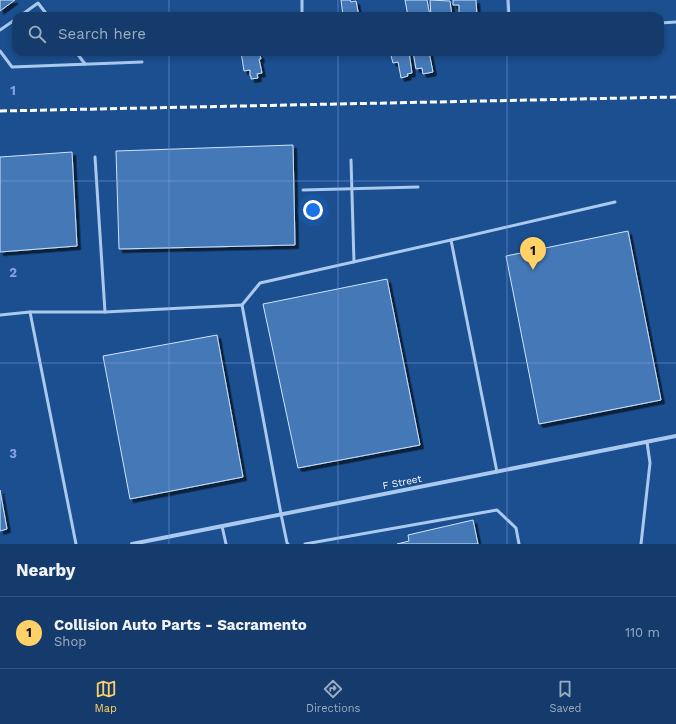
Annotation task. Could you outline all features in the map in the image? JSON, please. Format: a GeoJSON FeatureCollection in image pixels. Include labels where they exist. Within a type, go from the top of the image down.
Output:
{"type":"FeatureCollection","features":[{"type":"Feature","properties":{"kind":"street","name":"F Street"},"geometry":{"type":"LineString","coordinates":[[132,544],[676,436]]}},
{"type":"Feature","properties":{"kind":"lane"},"geometry":{"type":"LineString","coordinates":[[302,0],[302,12]]}},
{"type":"Feature","properties":{"kind":"lane"},"geometry":{"type":"LineString","coordinates":[[508,0],[509,12]]}},
{"type":"Feature","properties":{"kind":"lane"},"geometry":{"type":"LineString","coordinates":[[26,12],[38,3],[45,12]]}},
{"type":"Feature","properties":{"kind":"lane"},"geometry":{"type":"LineString","coordinates":[[0,30],[12,21]]}},
{"type":"Feature","properties":{"kind":"lane"},"geometry":{"type":"LineString","coordinates":[[664,23],[676,22]]}},
{"type":"Feature","properties":{"kind":"lane"},"geometry":{"type":"LineString","coordinates":[[0,51],[12,67],[142,62]]}},
{"type":"Feature","properties":{"kind":"lane"},"geometry":{"type":"LineString","coordinates":[[79,56],[86,64]]}},
{"type":"Feature","properties":{"kind":"lane"},"geometry":{"type":"LineString","coordinates":[[95,156],[105,312]]}},
{"type":"Feature","properties":{"kind":"lane"},"geometry":{"type":"LineString","coordinates":[[351,160],[354,262]]}},
{"type":"Feature","properties":{"kind":"lane"},"geometry":{"type":"LineString","coordinates":[[303,190],[418,187]]}},
{"type":"Feature","properties":{"kind":"lane"},"geometry":{"type":"LineString","coordinates":[[0,315],[30,312],[105,312],[242,305],[260,283],[614,202]]}},
{"type":"Feature","properties":{"kind":"lane"},"geometry":{"type":"LineString","coordinates":[[451,240],[497,472]]}},
{"type":"Feature","properties":{"kind":"lane"},"geometry":{"type":"LineString","coordinates":[[242,305],[287,544]]}},
{"type":"Feature","properties":{"kind":"lane"},"geometry":{"type":"LineString","coordinates":[[30,312],[76,544]]}},
{"type":"Feature","properties":{"kind":"lane"},"geometry":{"type":"LineString","coordinates":[[641,544],[650,463],[647,442]]}},
{"type":"Feature","properties":{"kind":"lane"},"geometry":{"type":"LineString","coordinates":[[305,544],[496,510],[516,528],[519,544]]}},
{"type":"Feature","properties":{"kind":"lane"},"geometry":{"type":"LineString","coordinates":[[222,526],[226,544]]}},
{"type":"Feature","properties":{"kind":"building"},"geometry":{"type":"Polygon","coordinates":[[[0,0],[15,0],[0,11],[0,0]]]}},
{"type":"Feature","properties":{"kind":"building"},"geometry":{"type":"Polygon","coordinates":[[[341,0],[350,0],[351,2],[356,1],[358,12],[342,12],[341,0]]]}},
{"type":"Feature","properties":{"kind":"building"},"geometry":{"type":"Polygon","coordinates":[[[405,0],[427,0],[429,12],[407,12],[405,0]]]}},
{"type":"Feature","properties":{"kind":"building"},"geometry":{"type":"Polygon","coordinates":[[[430,0],[450,1],[451,12],[431,12],[430,0]]]}},
{"type":"Feature","properties":{"kind":"building"},"geometry":{"type":"Polygon","coordinates":[[[453,0],[476,0],[477,12],[459,12],[459,5],[453,5],[453,0]]]}},
{"type":"Feature","properties":{"kind":"building"},"geometry":{"type":"Polygon","coordinates":[[[242,56],[260,56],[261,59],[259,59],[262,73],[257,74],[258,78],[251,79],[250,70],[244,71],[242,56]]]}},
{"type":"Feature","properties":{"kind":"building"},"geometry":{"type":"Polygon","coordinates":[[[391,56],[410,56],[412,73],[401,78],[398,62],[393,63],[391,56]]]}},
{"type":"Feature","properties":{"kind":"building"},"geometry":{"type":"Polygon","coordinates":[[[414,56],[430,56],[433,72],[423,74],[422,68],[416,69],[414,56]]]}},
{"type":"Feature","properties":{"kind":"building"},"geometry":{"type":"Polygon","coordinates":[[[293,145],[295,245],[119,249],[116,151],[293,145]]]}},
{"type":"Feature","properties":{"kind":"building"},"geometry":{"type":"Polygon","coordinates":[[[72,152],[77,246],[0,252],[0,157],[72,152]]]}},
{"type":"Feature","properties":{"kind":"building"},"geometry":{"type":"Polygon","coordinates":[[[628,231],[661,400],[539,424],[506,256],[628,231]]]}},
{"type":"Feature","properties":{"kind":"building"},"geometry":{"type":"Polygon","coordinates":[[[387,279],[420,445],[298,468],[263,304],[387,279]]]}},
{"type":"Feature","properties":{"kind":"building"},"geometry":{"type":"Polygon","coordinates":[[[217,335],[243,477],[130,499],[103,356],[217,335]]]}},
{"type":"Feature","properties":{"kind":"building"},"geometry":{"type":"Polygon","coordinates":[[[0,490],[7,529],[0,531],[0,490]]]}},
{"type":"Feature","properties":{"kind":"building"},"geometry":{"type":"Polygon","coordinates":[[[473,520],[478,544],[397,544],[409,541],[408,535],[473,520]]]}},
{"type":"Feature","properties":{"kind":"railway"},"geometry":{"type":"LineString","coordinates":[[0,111],[676,97]]}},
{"type":"Feature","properties":{"kind":"place","name":"Collision Auto Parts - Sacramento"},"geometry":{"type":"Point","coordinates":[533,270]}}]}
